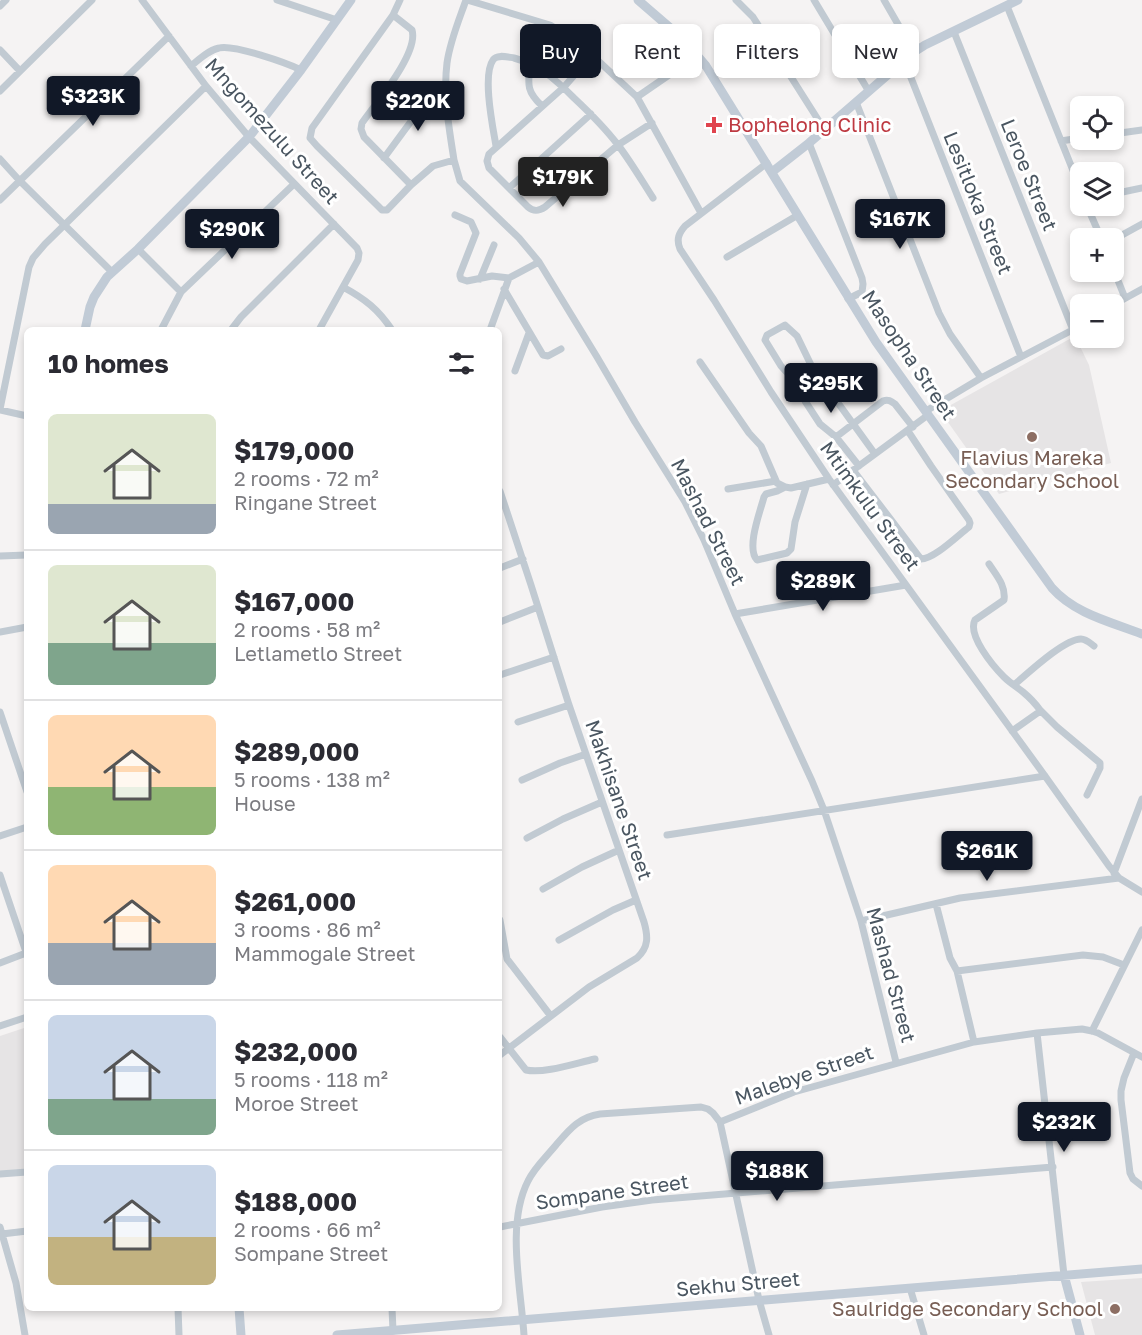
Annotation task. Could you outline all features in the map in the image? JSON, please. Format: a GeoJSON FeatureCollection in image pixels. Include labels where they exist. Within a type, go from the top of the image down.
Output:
{"type":"FeatureCollection","features":[{"type":"Feature","properties":{"kind":"street"},"geometry":{"type":"LineString","coordinates":[[0,6],[6,0]]}},
{"type":"Feature","properties":{"kind":"street"},"geometry":{"type":"LineString","coordinates":[[0,91],[92,0]]}},
{"type":"Feature","properties":{"kind":"street","name":"Mngomezulu Street"},"geometry":{"type":"LineString","coordinates":[[142,0],[206,86],[249,137],[357,248],[358,260],[343,287]]}},
{"type":"Feature","properties":{"kind":"street"},"geometry":{"type":"LineString","coordinates":[[277,0],[337,20]]}},
{"type":"Feature","properties":{"kind":"street"},"geometry":{"type":"LineString","coordinates":[[86,327],[94,297],[112,272],[138,249],[249,137],[351,0]]}},
{"type":"Feature","properties":{"kind":"street"},"geometry":{"type":"LineString","coordinates":[[400,0],[393,15],[312,128],[310,135],[317,147],[382,210],[387,210],[433,166],[453,160]]}},
{"type":"Feature","properties":{"kind":"street"},"geometry":{"type":"LineString","coordinates":[[467,0],[547,24]]}},
{"type":"Feature","properties":{"kind":"street","name":"Mashad Street"},"geometry":{"type":"LineString","coordinates":[[467,0],[449,53],[446,81],[453,160],[460,181],[519,238],[539,262],[685,502],[704,540],[824,810],[861,921],[896,1062]]}},
{"type":"Feature","properties":{"kind":"street","name":"Masopha Street"},"geometry":{"type":"LineString","coordinates":[[638,0],[666,24]]}},
{"type":"Feature","properties":{"kind":"street"},"geometry":{"type":"LineString","coordinates":[[736,0],[753,17],[824,129]]}},
{"type":"Feature","properties":{"kind":"street"},"geometry":{"type":"LineString","coordinates":[[814,0],[868,90]]}},
{"type":"Feature","properties":{"kind":"street"},"geometry":{"type":"LineString","coordinates":[[884,0],[898,24]]}},
{"type":"Feature","properties":{"kind":"street"},"geometry":{"type":"LineString","coordinates":[[919,49],[1018,0]]}},
{"type":"Feature","properties":{"kind":"street"},"geometry":{"type":"LineString","coordinates":[[1007,6],[1070,163]]}},
{"type":"Feature","properties":{"kind":"street"},"geometry":{"type":"LineString","coordinates":[[393,15],[412,30],[413,44],[407,58],[362,123],[361,129],[364,137],[411,185]]}},
{"type":"Feature","properties":{"kind":"street","name":"Leroe Street"},"geometry":{"type":"LineString","coordinates":[[954,32],[1070,313]]}},
{"type":"Feature","properties":{"kind":"street"},"geometry":{"type":"LineString","coordinates":[[0,200],[169,36]]}},
{"type":"Feature","properties":{"kind":"street"},"geometry":{"type":"LineString","coordinates":[[191,66],[210,52],[224,47],[257,54],[301,70]]}},
{"type":"Feature","properties":{"kind":"street"},"geometry":{"type":"LineString","coordinates":[[0,50],[20,71]]}},
{"type":"Feature","properties":{"kind":"street"},"geometry":{"type":"LineString","coordinates":[[496,146],[489,70],[493,59],[500,56],[520,61]]}},
{"type":"Feature","properties":{"kind":"street","name":"Masopha Street"},"geometry":{"type":"LineString","coordinates":[[702,61],[876,342],[1043,578],[1058,595],[1076,608],[1142,634]]}},
{"type":"Feature","properties":{"kind":"street"},"geometry":{"type":"LineString","coordinates":[[601,63],[637,97],[701,213]]}},
{"type":"Feature","properties":{"kind":"street"},"geometry":{"type":"LineString","coordinates":[[528,78],[532,95],[542,106]]}},
{"type":"Feature","properties":{"kind":"street"},"geometry":{"type":"LineString","coordinates":[[553,78],[591,114],[618,145],[653,198]]}},
{"type":"Feature","properties":{"kind":"street"},"geometry":{"type":"LineString","coordinates":[[572,78],[496,146],[487,160],[489,168],[530,209],[534,211],[545,207],[618,145],[652,123]]}},
{"type":"Feature","properties":{"kind":"street"},"geometry":{"type":"LineString","coordinates":[[637,97],[665,78]]}},
{"type":"Feature","properties":{"kind":"street"},"geometry":{"type":"LineString","coordinates":[[769,168],[809,143],[882,78]]}},
{"type":"Feature","properties":{"kind":"street","name":"Lesitloka Street"},"geometry":{"type":"LineString","coordinates":[[911,78],[1021,357]]}},
{"type":"Feature","properties":{"kind":"street"},"geometry":{"type":"LineString","coordinates":[[24,415],[0,409],[29,267],[33,258],[206,86]]}},
{"type":"Feature","properties":{"kind":"street"},"geometry":{"type":"LineString","coordinates":[[384,158],[423,105],[446,98]]}},
{"type":"Feature","properties":{"kind":"street"},"geometry":{"type":"LineString","coordinates":[[856,102],[939,313],[981,378]]}},
{"type":"Feature","properties":{"kind":"street"},"geometry":{"type":"LineString","coordinates":[[508,188],[591,114]]}},
{"type":"Feature","properties":{"kind":"street"},"geometry":{"type":"LineString","coordinates":[[1124,132],[1142,130]]}},
{"type":"Feature","properties":{"kind":"street"},"geometry":{"type":"LineString","coordinates":[[1061,141],[1070,140]]}},
{"type":"Feature","properties":{"kind":"street"},"geometry":{"type":"LineString","coordinates":[[809,143],[862,278],[861,292],[849,299]]}},
{"type":"Feature","properties":{"kind":"street"},"geometry":{"type":"LineString","coordinates":[[0,159],[112,272]]}},
{"type":"Feature","properties":{"kind":"street","name":"Mtimkulu Street"},"geometry":{"type":"LineString","coordinates":[[769,168],[701,213],[681,230],[678,240],[680,249],[831,482],[1117,876]]}},
{"type":"Feature","properties":{"kind":"street"},"geometry":{"type":"LineString","coordinates":[[163,327],[181,292],[294,184]]}},
{"type":"Feature","properties":{"kind":"street"},"geometry":{"type":"LineString","coordinates":[[1124,192],[1142,188]]}},
{"type":"Feature","properties":{"kind":"street"},"geometry":{"type":"LineString","coordinates":[[455,215],[471,222],[476,233],[460,274],[460,278],[464,281],[492,276],[509,278],[539,262]]}},
{"type":"Feature","properties":{"kind":"street"},"geometry":{"type":"LineString","coordinates":[[727,257],[798,215]]}},
{"type":"Feature","properties":{"kind":"street"},"geometry":{"type":"LineString","coordinates":[[233,327],[333,224]]}},
{"type":"Feature","properties":{"kind":"street"},"geometry":{"type":"LineString","coordinates":[[1124,234],[1142,224]]}},
{"type":"Feature","properties":{"kind":"street"},"geometry":{"type":"LineString","coordinates":[[480,279],[494,245]]}},
{"type":"Feature","properties":{"kind":"street"},"geometry":{"type":"LineString","coordinates":[[138,249],[181,292]]}},
{"type":"Feature","properties":{"kind":"street"},"geometry":{"type":"LineString","coordinates":[[491,327],[509,278]]}},
{"type":"Feature","properties":{"kind":"street"},"geometry":{"type":"LineString","coordinates":[[1119,282],[1125,298],[1142,289]]}},
{"type":"Feature","properties":{"kind":"street"},"geometry":{"type":"LineString","coordinates":[[321,327],[343,287],[374,307],[390,327]]}},
{"type":"Feature","properties":{"kind":"street"},"geometry":{"type":"LineString","coordinates":[[504,290],[544,356],[561,349]]}},
{"type":"Feature","properties":{"kind":"street"},"geometry":{"type":"LineString","coordinates":[[836,438],[854,424],[886,400],[896,404],[969,520],[969,527],[928,558],[921,559],[836,438],[813,414],[800,386],[781,366],[765,340],[767,335],[785,325],[795,333],[812,367],[854,424],[875,454]]}},
{"type":"Feature","properties":{"kind":"street"},"geometry":{"type":"LineString","coordinates":[[700,362],[749,433],[761,446],[776,480],[780,485],[791,488],[831,482],[856,468],[910,429],[927,413],[981,378],[1070,331]]}},
{"type":"Feature","properties":{"kind":"street"},"geometry":{"type":"LineString","coordinates":[[515,372],[529,333]]}},
{"type":"Feature","properties":{"kind":"street"},"geometry":{"type":"LineString","coordinates":[[728,489],[776,480]]}},
{"type":"Feature","properties":{"kind":"street"},"geometry":{"type":"LineString","coordinates":[[785,487],[766,494],[764,497],[753,541],[753,554],[757,560],[791,549],[795,522],[807,484]]}},
{"type":"Feature","properties":{"kind":"street","name":"Makhisane Street"},"geometry":{"type":"LineString","coordinates":[[502,497],[647,935],[643,952],[632,961],[602,978],[502,1053]]}},
{"type":"Feature","properties":{"kind":"street"},"geometry":{"type":"LineString","coordinates":[[0,556],[24,555]]}},
{"type":"Feature","properties":{"kind":"street"},"geometry":{"type":"LineString","coordinates":[[502,567],[523,559]]}},
{"type":"Feature","properties":{"kind":"street"},"geometry":{"type":"LineString","coordinates":[[989,564],[1003,586],[1004,600],[975,620],[974,633],[999,672],[1027,696],[1057,727],[1100,763],[1100,768],[1087,795]]}},
{"type":"Feature","properties":{"kind":"street"},"geometry":{"type":"LineString","coordinates":[[735,614],[906,585]]}},
{"type":"Feature","properties":{"kind":"street"},"geometry":{"type":"LineString","coordinates":[[502,621],[538,607]]}},
{"type":"Feature","properties":{"kind":"street"},"geometry":{"type":"LineString","coordinates":[[0,632],[24,628]]}},
{"type":"Feature","properties":{"kind":"street"},"geometry":{"type":"LineString","coordinates":[[1014,685],[1060,648],[1081,639],[1094,646]]}},
{"type":"Feature","properties":{"kind":"street"},"geometry":{"type":"LineString","coordinates":[[502,674],[554,657]]}},
{"type":"Feature","properties":{"kind":"street"},"geometry":{"type":"LineString","coordinates":[[518,722],[569,705]]}},
{"type":"Feature","properties":{"kind":"street"},"geometry":{"type":"LineString","coordinates":[[1012,731],[1034,717],[1040,710]]}},
{"type":"Feature","properties":{"kind":"street"},"geometry":{"type":"LineString","coordinates":[[0,712],[24,783]]}},
{"type":"Feature","properties":{"kind":"street"},"geometry":{"type":"LineString","coordinates":[[522,780],[586,754]]}},
{"type":"Feature","properties":{"kind":"street"},"geometry":{"type":"LineString","coordinates":[[668,835],[1045,776]]}},
{"type":"Feature","properties":{"kind":"street"},"geometry":{"type":"LineString","coordinates":[[1117,876],[1142,799]]}},
{"type":"Feature","properties":{"kind":"street"},"geometry":{"type":"LineString","coordinates":[[527,838],[602,802]]}},
{"type":"Feature","properties":{"kind":"street"},"geometry":{"type":"LineString","coordinates":[[0,836],[24,828]]}},
{"type":"Feature","properties":{"kind":"street"},"geometry":{"type":"LineString","coordinates":[[543,889],[619,850]]}},
{"type":"Feature","properties":{"kind":"street"},"geometry":{"type":"LineString","coordinates":[[0,874],[24,945]]}},
{"type":"Feature","properties":{"kind":"street"},"geometry":{"type":"LineString","coordinates":[[861,921],[960,898],[1117,876],[1142,892]]}},
{"type":"Feature","properties":{"kind":"street"},"geometry":{"type":"LineString","coordinates":[[0,901],[8,898]]}},
{"type":"Feature","properties":{"kind":"street"},"geometry":{"type":"LineString","coordinates":[[560,940],[613,910],[636,900]]}},
{"type":"Feature","properties":{"kind":"street"},"geometry":{"type":"LineString","coordinates":[[936,904],[950,958],[957,970],[974,1042]]}},
{"type":"Feature","properties":{"kind":"street"},"geometry":{"type":"LineString","coordinates":[[1092,1031],[1142,930]]}},
{"type":"Feature","properties":{"kind":"street"},"geometry":{"type":"LineString","coordinates":[[502,933],[507,959],[550,1015]]}},
{"type":"Feature","properties":{"kind":"street"},"geometry":{"type":"LineString","coordinates":[[0,963],[24,955]]}},
{"type":"Feature","properties":{"kind":"street"},"geometry":{"type":"LineString","coordinates":[[957,970],[1083,955],[1103,957],[1124,965]]}},
{"type":"Feature","properties":{"kind":"street"},"geometry":{"type":"LineString","coordinates":[[0,1026],[24,1018]]}},
{"type":"Feature","properties":{"kind":"street","name":"Malebye Street"},"geometry":{"type":"LineString","coordinates":[[720,1122],[794,1092],[974,1042],[1082,1029],[1092,1031],[1142,1057]]}},
{"type":"Feature","properties":{"kind":"street"},"geometry":{"type":"LineString","coordinates":[[1037,1033],[1064,1275],[1080,1335]]}},
{"type":"Feature","properties":{"kind":"street"},"geometry":{"type":"LineString","coordinates":[[502,1040],[526,1070],[530,1071],[541,1071],[595,1059]]}},
{"type":"Feature","properties":{"kind":"street"},"geometry":{"type":"LineString","coordinates":[[1134,1053],[1122,1084],[1121,1100],[1130,1173],[1133,1179],[1142,1186]]}},
{"type":"Feature","properties":{"kind":"street"},"geometry":{"type":"LineString","coordinates":[[524,1335],[516,1224],[529,1178],[564,1136],[584,1118],[600,1114],[692,1107],[708,1109],[720,1122],[759,1300],[769,1335]]}},
{"type":"Feature","properties":{"kind":"street","name":"Sompane Street"},"geometry":{"type":"LineString","coordinates":[[502,1227],[602,1207],[652,1200],[1053,1167]]}},
{"type":"Feature","properties":{"kind":"street"},"geometry":{"type":"LineString","coordinates":[[0,1174],[24,1172]]}},
{"type":"Feature","properties":{"kind":"street"},"geometry":{"type":"LineString","coordinates":[[24,1232],[1,1230],[13,1268],[25,1335]]}},
{"type":"Feature","properties":{"kind":"street","name":"Sekhu Street"},"geometry":{"type":"LineString","coordinates":[[337,1335],[1142,1269]]}},
{"type":"Feature","properties":{"kind":"street"},"geometry":{"type":"LineString","coordinates":[[910,1288],[924,1335]]}},
{"type":"Feature","properties":{"kind":"street"},"geometry":{"type":"LineString","coordinates":[[18,1292],[24,1291]]}},
{"type":"Feature","properties":{"kind":"street"},"geometry":{"type":"LineString","coordinates":[[178,1311],[179,1335]]}},
{"type":"Feature","properties":{"kind":"street"},"geometry":{"type":"LineString","coordinates":[[239,1311],[241,1335]]}},
{"type":"Feature","properties":{"kind":"street"},"geometry":{"type":"LineString","coordinates":[[392,1311],[393,1331]]}},
{"type":"Feature","properties":{"kind":"shaded area","name":"Flavius Mareka Secondary School"},"geometry":{"type":"Polygon","coordinates":[[[1070,339],[1070,348],[1081,348],[1089,365],[1111,463],[999,494],[940,411],[1070,339]]]}},
{"type":"Feature","properties":{"kind":"shaded area"},"geometry":{"type":"Polygon","coordinates":[[[24,1028],[24,1170],[0,1172],[0,1036],[24,1028]]]}},
{"type":"Feature","properties":{"kind":"shaded area","name":"Saulridge Secondary School"},"geometry":{"type":"Polygon","coordinates":[[[1142,1278],[1142,1335],[1095,1335],[1081,1282],[1142,1278]]]}},
{"type":"Feature","properties":{"kind":"place","name":"Bophelong Clinic"},"geometry":{"type":"Point","coordinates":[714,125]}},
{"type":"Feature","properties":{"kind":"place","name":"Flavius Mareka Secondary School"},"geometry":{"type":"Point","coordinates":[1032,437]}},
{"type":"Feature","properties":{"kind":"place","name":"Saulridge Secondary School"},"geometry":{"type":"Point","coordinates":[1115,1309]}}]}
